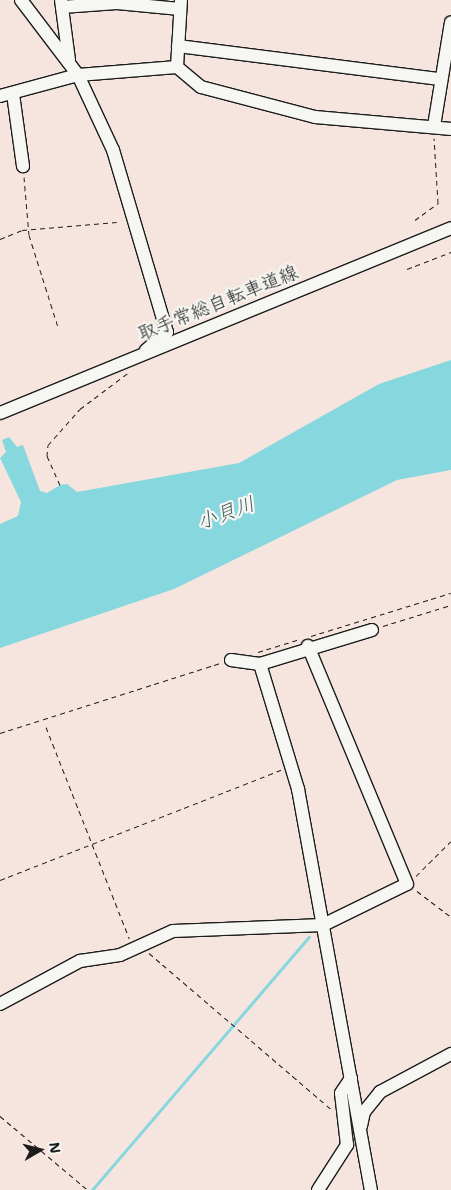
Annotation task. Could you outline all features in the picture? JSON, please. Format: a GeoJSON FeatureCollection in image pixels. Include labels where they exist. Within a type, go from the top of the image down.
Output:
{"type":"FeatureCollection","features":[{"type":"Feature","properties":{"kind":"street"},"geometry":{"type":"LineString","coordinates":[[21,0],[78,75],[112,150],[167,332],[145,353]]}},
{"type":"Feature","properties":{"kind":"street"},"geometry":{"type":"LineString","coordinates":[[69,62],[62,3],[181,4],[177,67]]}},
{"type":"Feature","properties":{"kind":"street"},"geometry":{"type":"LineString","coordinates":[[434,126],[440,79],[448,48],[451,22]]}},
{"type":"Feature","properties":{"kind":"street"},"geometry":{"type":"LineString","coordinates":[[178,46],[440,79]]}},
{"type":"Feature","properties":{"kind":"street"},"geometry":{"type":"LineString","coordinates":[[0,96],[78,75],[177,67],[201,87],[316,118],[434,126],[451,129]]}},
{"type":"Feature","properties":{"kind":"street"},"geometry":{"type":"LineString","coordinates":[[13,94],[23,166]]}},
{"type":"Feature","properties":{"kind":"street","name":"取手常総自転車道線"},"geometry":{"type":"LineString","coordinates":[[0,413],[451,228]]}},
{"type":"Feature","properties":{"kind":"street"},"geometry":{"type":"LineString","coordinates":[[231,660],[260,664],[308,646],[372,630]]}},
{"type":"Feature","properties":{"kind":"street"},"geometry":{"type":"LineString","coordinates":[[0,1004],[80,962],[136,946],[173,931],[323,925],[407,884],[308,646]]}},
{"type":"Feature","properties":{"kind":"street"},"geometry":{"type":"LineString","coordinates":[[260,664],[292,765],[371,1190]]}},
{"type":"Feature","properties":{"kind":"street"},"geometry":{"type":"LineString","coordinates":[[360,1128],[364,1112],[380,1092],[451,1054]]}},
{"type":"Feature","properties":{"kind":"street"},"geometry":{"type":"LineString","coordinates":[[318,1190],[348,1145],[346,1117],[341,1093],[351,1078]]}},
{"type":"Feature","properties":{"kind":"street"},"geometry":{"type":"LineString","coordinates":[[348,1145],[366,1158]]}},
{"type":"Feature","properties":{"kind":"path"},"geometry":{"type":"LineString","coordinates":[[416,220],[438,203],[434,126]]}},
{"type":"Feature","properties":{"kind":"path"},"geometry":{"type":"LineString","coordinates":[[23,166],[29,230],[58,327]]}},
{"type":"Feature","properties":{"kind":"path"},"geometry":{"type":"LineString","coordinates":[[0,240],[29,230],[117,222]]}},
{"type":"Feature","properties":{"kind":"path"},"geometry":{"type":"LineString","coordinates":[[407,269],[451,252]]}},
{"type":"Feature","properties":{"kind":"path"},"geometry":{"type":"LineString","coordinates":[[60,485],[47,456],[51,440],[80,409],[132,369]]}},
{"type":"Feature","properties":{"kind":"path"},"geometry":{"type":"LineString","coordinates":[[372,630],[451,604]]}},
{"type":"Feature","properties":{"kind":"path"},"geometry":{"type":"LineString","coordinates":[[46,727],[136,946],[346,1117]]}},
{"type":"Feature","properties":{"kind":"path"},"geometry":{"type":"LineString","coordinates":[[0,880],[292,765]]}},
{"type":"Feature","properties":{"kind":"path"},"geometry":{"type":"LineString","coordinates":[[451,841],[407,884],[451,917]]}},
{"type":"Feature","properties":{"kind":"path"},"geometry":{"type":"LineString","coordinates":[[0,1116],[88,1190]]}},
{"type":"Feature","properties":{"kind":"water","name":"小貝川"},"geometry":{"type":"Polygon","coordinates":[[[451,360],[451,470],[397,480],[174,589],[0,648],[0,524],[18,516],[21,502],[0,458],[6,452],[2,440],[9,437],[17,447],[23,445],[40,491],[47,493],[60,485],[67,484],[77,492],[239,463],[379,384],[451,360]]]}},
{"type":"Feature","properties":{"kind":"waterway"},"geometry":{"type":"LineString","coordinates":[[92,1190],[309,937]]}}]}
